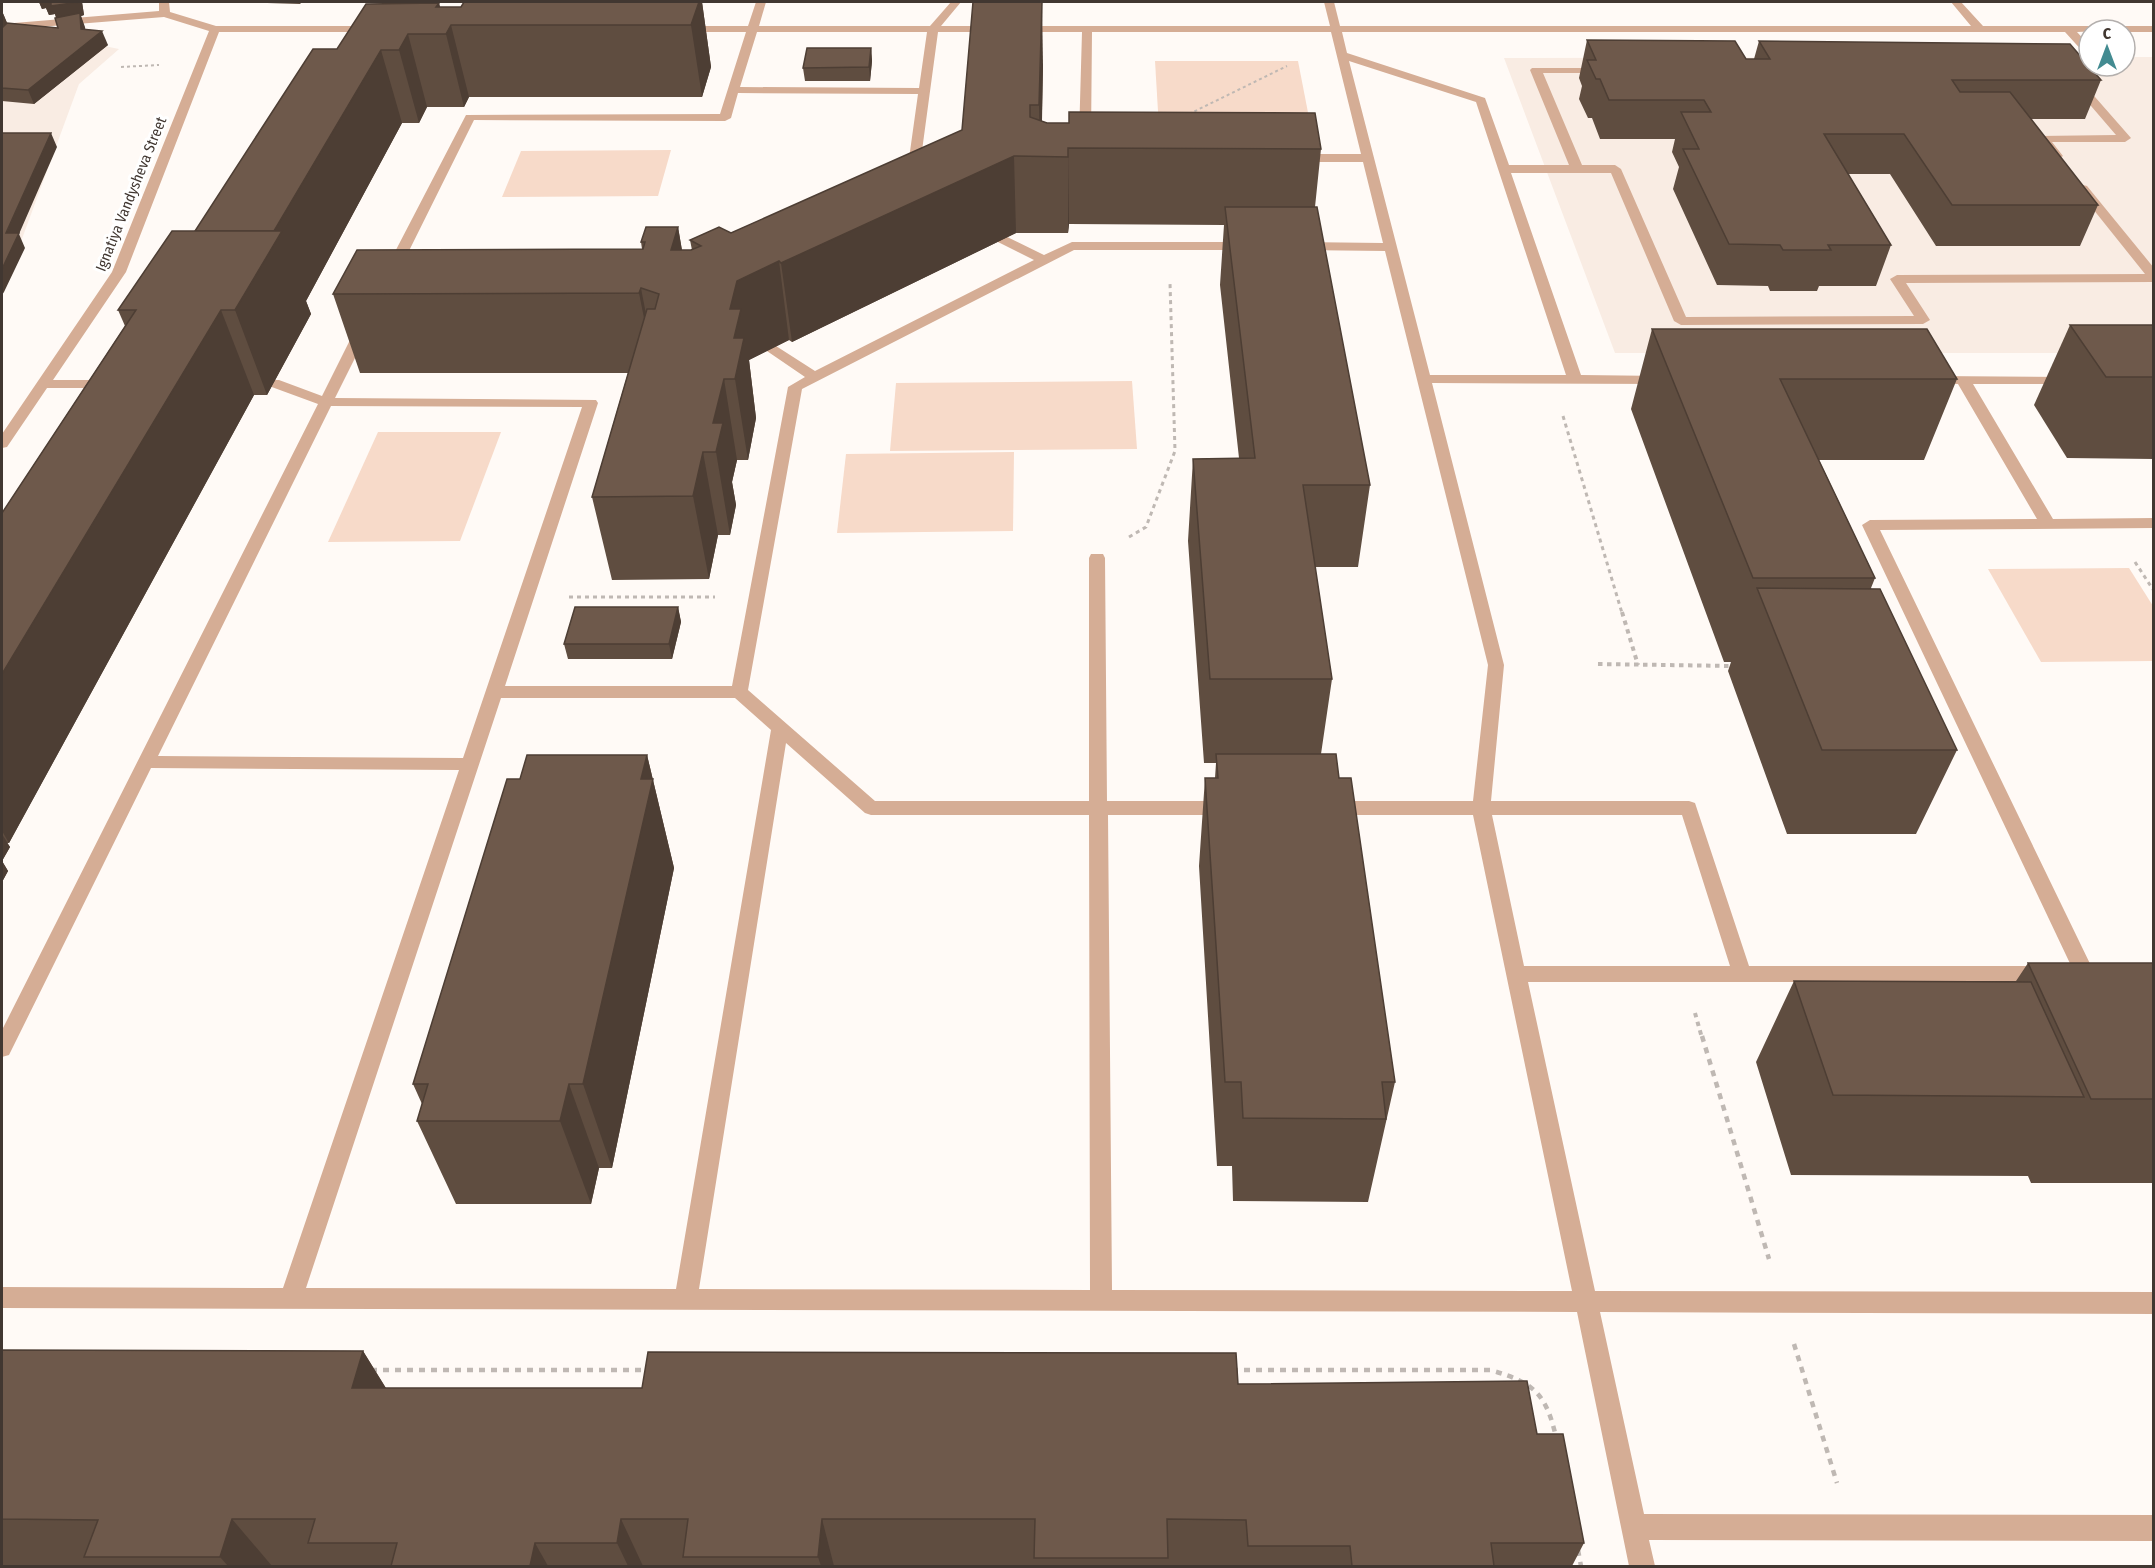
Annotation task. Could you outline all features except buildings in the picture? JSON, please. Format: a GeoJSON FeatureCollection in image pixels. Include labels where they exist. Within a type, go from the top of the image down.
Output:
{"type":"FeatureCollection","features":[{"type":"Feature","properties":{"kind":"street"},"geometry":{"type":"LineString","coordinates":[[164,2],[165,14]]}},
{"type":"Feature","properties":{"kind":"street"},"geometry":{"type":"LineString","coordinates":[[386,282],[470,117],[725,118],[761,2]]}},
{"type":"Feature","properties":{"kind":"street"},"geometry":{"type":"LineString","coordinates":[[910,190],[933,29],[956,2]]}},
{"type":"Feature","properties":{"kind":"street"},"geometry":{"type":"LineString","coordinates":[[1329,2],[1496,665],[1482,808],[1642,1566]]}},
{"type":"Feature","properties":{"kind":"street"},"geometry":{"type":"LineString","coordinates":[[1956,2],[1980,29]]}},
{"type":"Feature","properties":{"kind":"street"},"geometry":{"type":"LineString","coordinates":[[2,27],[165,14],[215,29],[381,29]]}},
{"type":"Feature","properties":{"kind":"street","name":"Ignatiya Vandysheva Street"},"geometry":{"type":"LineString","coordinates":[[2,444],[119,272],[215,29]]}},
{"type":"Feature","properties":{"kind":"street"},"geometry":{"type":"LineString","coordinates":[[668,29],[1087,29],[1340,42],[1980,29],[2154,29]]}},
{"type":"Feature","properties":{"kind":"street"},"geometry":{"type":"LineString","coordinates":[[1084,146],[1087,29]]}},
{"type":"Feature","properties":{"kind":"street"},"geometry":{"type":"LineString","coordinates":[[2068,29],[2077,39]]}},
{"type":"Feature","properties":{"kind":"street"},"geometry":{"type":"LineString","coordinates":[[1340,42],[1481,100],[1575,380]]}},
{"type":"Feature","properties":{"kind":"street"},"geometry":{"type":"LineString","coordinates":[[1577,169],[1536,70],[1618,70]]}},
{"type":"Feature","properties":{"kind":"street"},"geometry":{"type":"LineString","coordinates":[[2072,77],[2125,138],[2043,139],[2154,278]]}},
{"type":"Feature","properties":{"kind":"street"},"geometry":{"type":"LineString","coordinates":[[734,90],[924,91]]}},
{"type":"Feature","properties":{"kind":"street"},"geometry":{"type":"LineString","coordinates":[[1286,158],[1369,158]]}},
{"type":"Feature","properties":{"kind":"street"},"geometry":{"type":"LineString","coordinates":[[1504,169],[1615,169],[1681,321],[1923,320],[1897,279],[2154,278]]}},
{"type":"Feature","properties":{"kind":"street"},"geometry":{"type":"LineString","coordinates":[[1003,239],[1044,260]]}},
{"type":"Feature","properties":{"kind":"street"},"geometry":{"type":"LineString","coordinates":[[739,692],[795,387],[1072,246],[1262,246]]}},
{"type":"Feature","properties":{"kind":"street"},"geometry":{"type":"LineString","coordinates":[[1286,246],[1391,247]]}},
{"type":"Feature","properties":{"kind":"street"},"geometry":{"type":"LineString","coordinates":[[2,1049],[371,313]]}},
{"type":"Feature","properties":{"kind":"street"},"geometry":{"type":"LineString","coordinates":[[771,349],[815,377]]}},
{"type":"Feature","properties":{"kind":"street"},"geometry":{"type":"LineString","coordinates":[[1424,379],[1681,380]]}},
{"type":"Feature","properties":{"kind":"street"},"geometry":{"type":"LineString","coordinates":[[44,384],[123,380],[105,401]]}},
{"type":"Feature","properties":{"kind":"street"},"geometry":{"type":"LineString","coordinates":[[1916,380],[2082,380]]}},
{"type":"Feature","properties":{"kind":"street"},"geometry":{"type":"LineString","coordinates":[[1963,380],[2048,524]]}},
{"type":"Feature","properties":{"kind":"street"},"geometry":{"type":"LineString","coordinates":[[274,383],[326,402],[591,403],[291,1299]]}},
{"type":"Feature","properties":{"kind":"street"},"geometry":{"type":"LineString","coordinates":[[2085,974],[1870,525],[2154,523]]}},
{"type":"Feature","properties":{"kind":"street"},"geometry":{"type":"LineString","coordinates":[[1096,558],[1101,1301]]}},
{"type":"Feature","properties":{"kind":"street"},"geometry":{"type":"LineString","coordinates":[[494,693],[739,692],[871,808],[1242,808]]}},
{"type":"Feature","properties":{"kind":"street"},"geometry":{"type":"LineString","coordinates":[[686,1300],[780,728]]}},
{"type":"Feature","properties":{"kind":"street"},"geometry":{"type":"LineString","coordinates":[[146,762],[470,764]]}},
{"type":"Feature","properties":{"kind":"street"},"geometry":{"type":"LineString","coordinates":[[1314,808],[1689,808],[1742,974]]}},
{"type":"Feature","properties":{"kind":"street"},"geometry":{"type":"LineString","coordinates":[[1517,974],[2108,974]]}},
{"type":"Feature","properties":{"kind":"street"},"geometry":{"type":"LineString","coordinates":[[2,1298],[2154,1303]]}},
{"type":"Feature","properties":{"kind":"street"},"geometry":{"type":"LineString","coordinates":[[1634,1527],[2154,1528]]}},
{"type":"Feature","properties":{"kind":"path"},"geometry":{"type":"LineString","coordinates":[[1181,117],[1340,42]]}},
{"type":"Feature","properties":{"kind":"path"},"geometry":{"type":"LineString","coordinates":[[1096,558],[1146,526],[1175,452],[1169,246]]}},
{"type":"Feature","properties":{"kind":"path"},"geometry":{"type":"LineString","coordinates":[[1552,380],[1638,665]]}},
{"type":"Feature","properties":{"kind":"path"},"geometry":{"type":"LineString","coordinates":[[527,596],[756,597]]}},
{"type":"Feature","properties":{"kind":"path"},"geometry":{"type":"LineString","coordinates":[[1598,664],[1742,666]]}},
{"type":"Feature","properties":{"kind":"path"},"geometry":{"type":"LineString","coordinates":[[1684,974],[1850,1527]]}},
{"type":"Feature","properties":{"kind":"path"},"geometry":{"type":"LineString","coordinates":[[369,1370],[654,1370]]}},
{"type":"Feature","properties":{"kind":"path"},"geometry":{"type":"LineString","coordinates":[[1226,1370],[1490,1370],[1516,1376],[1542,1394],[1552,1416],[1556,1440]]}},
{"type":"Feature","properties":{"kind":"path"},"geometry":{"type":"LineString","coordinates":[[1577,1543],[1581,1566]]}},
{"type":"Feature","properties":{"kind":"shaded area"},"geometry":{"type":"Polygon","coordinates":[[[2,25],[119,49],[79,84],[2,293],[2,25]]]}},
{"type":"Feature","properties":{"kind":"shaded area"},"geometry":{"type":"Polygon","coordinates":[[[2077,57],[2077,78],[2137,78],[2137,57],[2153,57],[2153,353],[1615,353],[1504,58],[2077,57]]]}},
{"type":"Feature","properties":{"kind":"shaded area"},"geometry":{"type":"Polygon","coordinates":[[[1155,61],[1298,61],[1311,128],[1159,128],[1155,61]]]}},
{"type":"Feature","properties":{"kind":"shaded area"},"geometry":{"type":"Polygon","coordinates":[[[671,150],[658,196],[502,197],[521,151],[671,150]]]}},
{"type":"Feature","properties":{"kind":"shaded area"},"geometry":{"type":"Polygon","coordinates":[[[1132,381],[1137,449],[890,451],[896,383],[1132,381]]]}},
{"type":"Feature","properties":{"kind":"shaded area"},"geometry":{"type":"Polygon","coordinates":[[[378,432],[501,432],[460,541],[328,542],[378,432]]]}},
{"type":"Feature","properties":{"kind":"shaded area"},"geometry":{"type":"Polygon","coordinates":[[[1014,452],[1013,531],[837,533],[846,454],[1014,452]]]}},
{"type":"Feature","properties":{"kind":"shaded area"},"geometry":{"type":"Polygon","coordinates":[[[2129,568],[2153,606],[2153,661],[2041,662],[1988,569],[2129,568]]]}}]}
